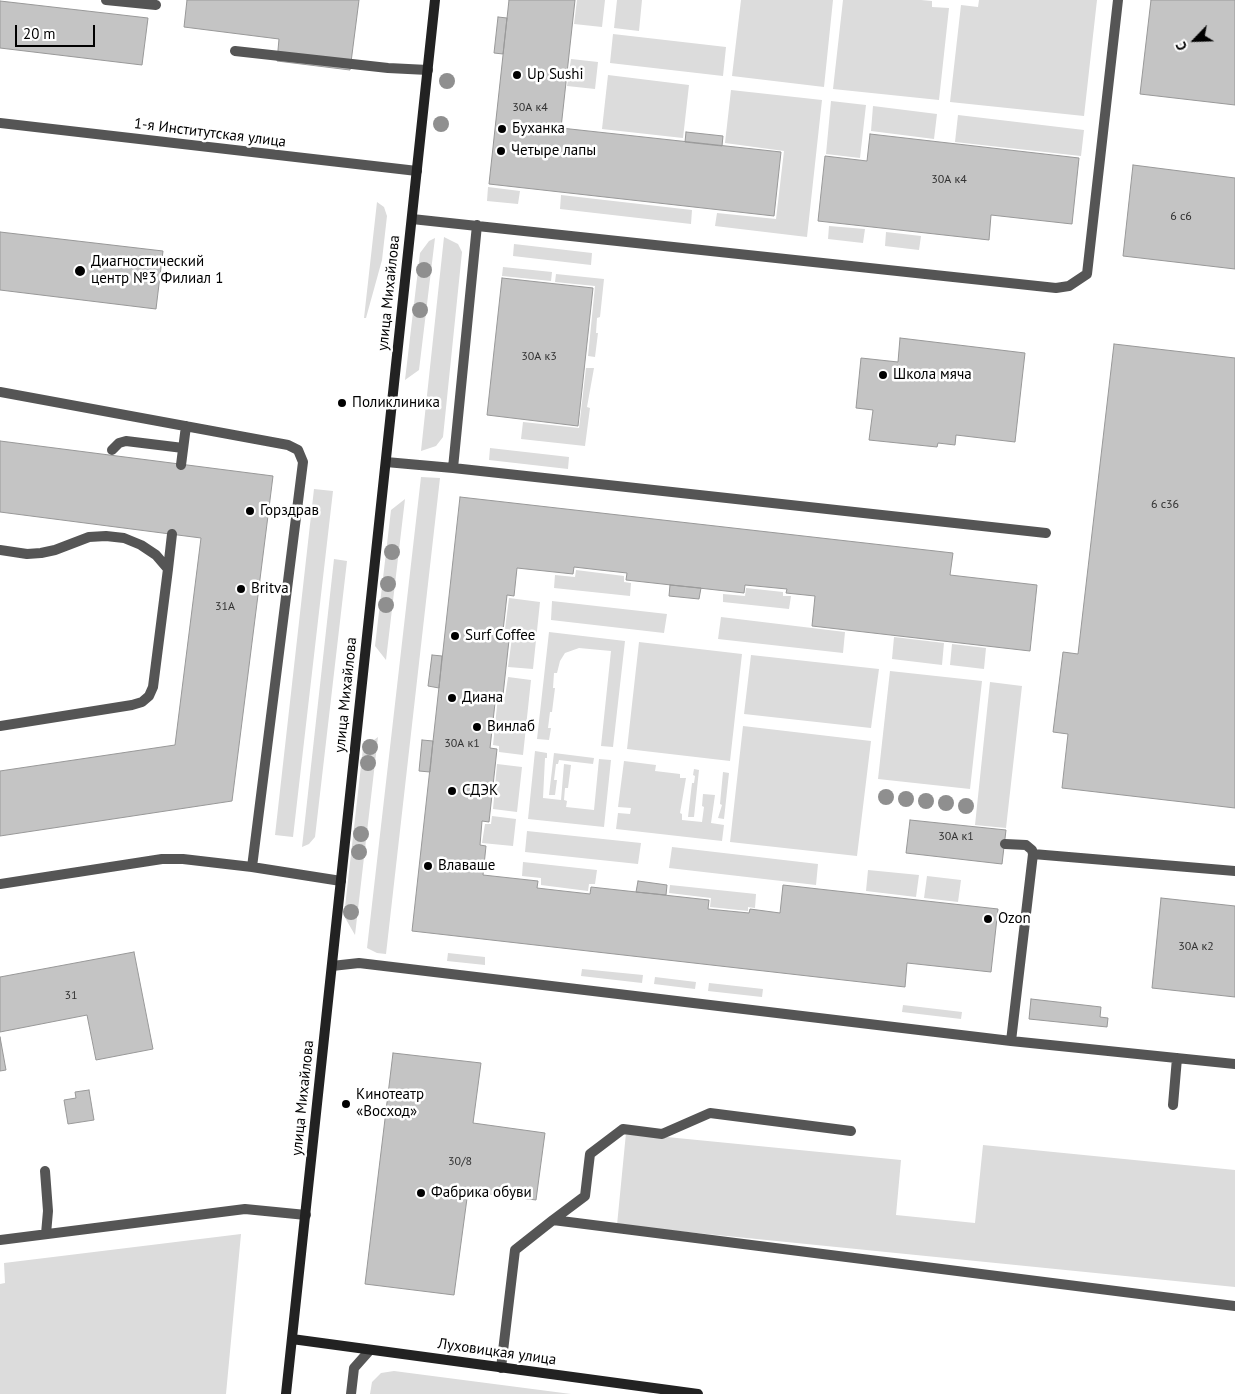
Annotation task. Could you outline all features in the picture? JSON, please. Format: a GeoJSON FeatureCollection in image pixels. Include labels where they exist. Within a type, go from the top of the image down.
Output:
{"type":"FeatureCollection","features":[{"type":"Feature","properties":{"kind":"street"},"geometry":{"type":"LineString","coordinates":[[106,0],[156,5]]}},
{"type":"Feature","properties":{"kind":"street","name":"улица Михайлова"},"geometry":{"type":"LineString","coordinates":[[286,1394],[436,0]]}},
{"type":"Feature","properties":{"kind":"street"},"geometry":{"type":"LineString","coordinates":[[412,219],[1046,287],[1069,286],[1087,274],[1118,0]]}},
{"type":"Feature","properties":{"kind":"street"},"geometry":{"type":"LineString","coordinates":[[235,51],[388,68],[428,70]]}},
{"type":"Feature","properties":{"kind":"street","name":"1-я Институтская улица"},"geometry":{"type":"LineString","coordinates":[[0,124],[417,171]]}},
{"type":"Feature","properties":{"kind":"street"},"geometry":{"type":"LineString","coordinates":[[453,468],[477,225]]}},
{"type":"Feature","properties":{"kind":"street"},"geometry":{"type":"LineString","coordinates":[[0,392],[288,445],[298,450],[303,462],[252,868]]}},
{"type":"Feature","properties":{"kind":"street"},"geometry":{"type":"LineString","coordinates":[[181,464],[186,426]]}},
{"type":"Feature","properties":{"kind":"street"},"geometry":{"type":"LineString","coordinates":[[112,450],[119,443],[126,441],[183,448]]}},
{"type":"Feature","properties":{"kind":"street"},"geometry":{"type":"LineString","coordinates":[[386,462],[1046,533]]}},
{"type":"Feature","properties":{"kind":"street"},"geometry":{"type":"LineString","coordinates":[[0,726],[132,705],[142,702],[148,696],[153,687],[172,534]]}},
{"type":"Feature","properties":{"kind":"street"},"geometry":{"type":"LineString","coordinates":[[0,550],[41,554],[88,537],[124,538],[141,545],[156,555],[168,569]]}},
{"type":"Feature","properties":{"kind":"street"},"geometry":{"type":"LineString","coordinates":[[1004,844],[1026,845],[1032,850],[1033,854],[1011,1041]]}},
{"type":"Feature","properties":{"kind":"street"},"geometry":{"type":"LineString","coordinates":[[1033,854],[1235,871]]}},
{"type":"Feature","properties":{"kind":"street"},"geometry":{"type":"LineString","coordinates":[[0,884],[162,859],[183,859],[341,881]]}},
{"type":"Feature","properties":{"kind":"street"},"geometry":{"type":"LineString","coordinates":[[332,966],[359,963],[1011,1041],[1235,1064]]}},
{"type":"Feature","properties":{"kind":"street"},"geometry":{"type":"LineString","coordinates":[[1173,1105],[1177,1058]]}},
{"type":"Feature","properties":{"kind":"street"},"geometry":{"type":"LineString","coordinates":[[501,1368],[515,1250],[585,1196],[590,1154],[622,1129],[662,1134],[710,1113],[851,1131]]}},
{"type":"Feature","properties":{"kind":"street"},"geometry":{"type":"LineString","coordinates":[[45,1171],[48,1211],[46,1234]]}},
{"type":"Feature","properties":{"kind":"street"},"geometry":{"type":"LineString","coordinates":[[0,1240],[245,1209],[306,1215]]}},
{"type":"Feature","properties":{"kind":"street"},"geometry":{"type":"LineString","coordinates":[[553,1220],[1235,1306]]}},
{"type":"Feature","properties":{"kind":"street","name":"Луховицкая улица"},"geometry":{"type":"LineString","coordinates":[[292,1340],[698,1394]]}},
{"type":"Feature","properties":{"kind":"street"},"geometry":{"type":"LineString","coordinates":[[351,1394],[354,1368],[370,1350]]}},
{"type":"Feature","properties":{"kind":"shaded area"},"geometry":{"type":"Polygon","coordinates":[[[577,0],[605,0],[602,27],[574,24],[577,0]]]}},
{"type":"Feature","properties":{"kind":"shaded area"},"geometry":{"type":"Polygon","coordinates":[[[617,0],[642,0],[639,31],[614,28],[617,0]]]}},
{"type":"Feature","properties":{"kind":"shaded area"},"geometry":{"type":"Polygon","coordinates":[[[741,0],[833,0],[824,87],[732,76],[741,0]]]}},
{"type":"Feature","properties":{"kind":"shaded area"},"geometry":{"type":"Polygon","coordinates":[[[843,0],[921,0],[932,1],[932,7],[949,8],[939,100],[833,89],[843,0]]]}},
{"type":"Feature","properties":{"kind":"shaded area"},"geometry":{"type":"Polygon","coordinates":[[[979,0],[1097,0],[1084,116],[950,102],[961,5],[978,7],[979,0]]]}},
{"type":"Feature","properties":{"kind":"shaded area"},"geometry":{"type":"Polygon","coordinates":[[[613,34],[726,47],[723,76],[610,63],[613,34]]]}},
{"type":"Feature","properties":{"kind":"shaded area"},"geometry":{"type":"Polygon","coordinates":[[[571,59],[598,62],[595,89],[567,86],[571,59]]]}},
{"type":"Feature","properties":{"kind":"shaded area"},"geometry":{"type":"Polygon","coordinates":[[[608,75],[689,85],[683,138],[602,129],[608,75]]]}},
{"type":"Feature","properties":{"kind":"shaded area"},"geometry":{"type":"Polygon","coordinates":[[[731,90],[822,100],[807,237],[715,226],[717,213],[776,219],[784,151],[725,143],[731,90]]]}},
{"type":"Feature","properties":{"kind":"shaded area"},"geometry":{"type":"Polygon","coordinates":[[[831,101],[866,105],[860,158],[826,154],[831,101]]]}},
{"type":"Feature","properties":{"kind":"shaded area"},"geometry":{"type":"Polygon","coordinates":[[[873,106],[937,114],[934,139],[871,131],[873,106]]]}},
{"type":"Feature","properties":{"kind":"shaded area"},"geometry":{"type":"Polygon","coordinates":[[[958,115],[1084,130],[1081,156],[955,142],[958,115]]]}},
{"type":"Feature","properties":{"kind":"shaded area"},"geometry":{"type":"Polygon","coordinates":[[[488,187],[520,191],[518,204],[487,201],[488,187]]]}},
{"type":"Feature","properties":{"kind":"shaded area"},"geometry":{"type":"Polygon","coordinates":[[[561,195],[692,210],[691,224],[560,209],[561,195]]]}},
{"type":"Feature","properties":{"kind":"shaded area"},"geometry":{"type":"Polygon","coordinates":[[[377,202],[384,207],[387,216],[382,260],[366,318],[364,318],[377,202]]]}},
{"type":"Feature","properties":{"kind":"shaded area"},"geometry":{"type":"Polygon","coordinates":[[[829,226],[865,229],[863,243],[828,239],[829,226]]]}},
{"type":"Feature","properties":{"kind":"shaded area"},"geometry":{"type":"Polygon","coordinates":[[[886,232],[921,236],[919,250],[885,246],[886,232]]]}},
{"type":"Feature","properties":{"kind":"shaded area"},"geometry":{"type":"Polygon","coordinates":[[[444,237],[458,244],[462,252],[443,437],[436,446],[421,451],[444,237]]]}},
{"type":"Feature","properties":{"kind":"shaded area"},"geometry":{"type":"Polygon","coordinates":[[[435,238],[419,370],[405,380],[420,253],[429,241],[435,238]]]}},
{"type":"Feature","properties":{"kind":"shaded area"},"geometry":{"type":"Polygon","coordinates":[[[514,244],[592,253],[591,265],[513,256],[514,244]]]}},
{"type":"Feature","properties":{"kind":"shaded area"},"geometry":{"type":"Polygon","coordinates":[[[503,267],[552,272],[551,281],[502,276],[503,267]]]}},
{"type":"Feature","properties":{"kind":"shaded area"},"geometry":{"type":"Polygon","coordinates":[[[556,274],[604,279],[600,317],[597,318],[596,333],[598,333],[595,357],[588,356],[595,286],[555,282],[556,274]]]}},
{"type":"Feature","properties":{"kind":"shaded area"},"geometry":{"type":"Polygon","coordinates":[[[586,368],[594,368],[587,407],[590,408],[585,446],[521,439],[523,422],[579,428],[586,368]]]}},
{"type":"Feature","properties":{"kind":"shaded area"},"geometry":{"type":"Polygon","coordinates":[[[490,448],[569,457],[568,469],[489,460],[490,448]]]}},
{"type":"Feature","properties":{"kind":"shaded area"},"geometry":{"type":"Polygon","coordinates":[[[421,477],[440,478],[386,954],[377,953],[367,948],[421,477]]]}},
{"type":"Feature","properties":{"kind":"shaded area"},"geometry":{"type":"Polygon","coordinates":[[[314,489],[333,491],[293,837],[275,835],[314,489]]]}},
{"type":"Feature","properties":{"kind":"shaded area"},"geometry":{"type":"Polygon","coordinates":[[[405,499],[386,660],[375,646],[391,510],[405,499]]]}},
{"type":"Feature","properties":{"kind":"shaded area"},"geometry":{"type":"Polygon","coordinates":[[[334,559],[347,561],[315,837],[309,844],[302,847],[334,559]]]}},
{"type":"Feature","properties":{"kind":"shaded area"},"geometry":{"type":"Polygon","coordinates":[[[576,570],[624,576],[624,582],[631,583],[630,596],[554,588],[555,575],[575,577],[576,570]]]}},
{"type":"Feature","properties":{"kind":"shaded area"},"geometry":{"type":"Polygon","coordinates":[[[746,588],[783,592],[783,596],[791,596],[789,609],[723,602],[723,594],[745,596],[746,588]]]}},
{"type":"Feature","properties":{"kind":"shaded area"},"geometry":{"type":"Polygon","coordinates":[[[509,598],[540,602],[533,669],[508,667],[513,630],[505,629],[509,598]]]}},
{"type":"Feature","properties":{"kind":"shaded area"},"geometry":{"type":"Polygon","coordinates":[[[552,601],[667,614],[664,633],[551,620],[552,601]]]}},
{"type":"Feature","properties":{"kind":"shaded area"},"geometry":{"type":"Polygon","coordinates":[[[721,617],[845,632],[843,653],[718,639],[721,617]]]}},
{"type":"Feature","properties":{"kind":"shaded area"},"geometry":{"type":"Polygon","coordinates":[[[549,632],[625,641],[613,747],[601,746],[611,651],[579,648],[565,653],[560,661],[557,673],[554,673],[553,688],[555,688],[548,728],[551,728],[549,740],[537,739],[549,632]]]}},
{"type":"Feature","properties":{"kind":"shaded area"},"geometry":{"type":"Polygon","coordinates":[[[894,637],[944,643],[942,665],[892,659],[894,637]]]}},
{"type":"Feature","properties":{"kind":"shaded area"},"geometry":{"type":"Polygon","coordinates":[[[639,642],[742,654],[730,761],[627,749],[639,642]]]}},
{"type":"Feature","properties":{"kind":"shaded area"},"geometry":{"type":"Polygon","coordinates":[[[952,644],[986,648],[984,669],[950,665],[952,644]]]}},
{"type":"Feature","properties":{"kind":"shaded area"},"geometry":{"type":"Polygon","coordinates":[[[751,655],[879,669],[871,728],[744,714],[751,655]]]}},
{"type":"Feature","properties":{"kind":"shaded area"},"geometry":{"type":"Polygon","coordinates":[[[890,671],[982,681],[970,789],[878,779],[890,671]]]}},
{"type":"Feature","properties":{"kind":"shaded area"},"geometry":{"type":"Polygon","coordinates":[[[508,677],[531,680],[523,755],[499,752],[499,746],[493,745],[498,696],[505,697],[508,677]]]}},
{"type":"Feature","properties":{"kind":"shaded area"},"geometry":{"type":"Polygon","coordinates":[[[990,682],[1022,686],[1006,828],[975,825],[990,682]]]}},
{"type":"Feature","properties":{"kind":"shaded area"},"geometry":{"type":"Polygon","coordinates":[[[743,726],[871,741],[857,856],[730,842],[743,726]]]}},
{"type":"Feature","properties":{"kind":"shaded area"},"geometry":{"type":"Polygon","coordinates":[[[378,737],[355,935],[344,916],[363,748],[378,737]]]}},
{"type":"Feature","properties":{"kind":"shaded area"},"geometry":{"type":"Polygon","coordinates":[[[535,751],[547,753],[547,758],[545,758],[543,798],[561,800],[564,764],[571,765],[568,788],[565,788],[564,800],[567,801],[566,807],[594,810],[599,759],[611,760],[604,827],[528,819],[535,751]]]}},
{"type":"Feature","properties":{"kind":"shaded area"},"geometry":{"type":"Polygon","coordinates":[[[554,753],[594,758],[593,764],[559,760],[558,764],[556,764],[554,780],[557,780],[555,795],[549,795],[554,753]]]}},
{"type":"Feature","properties":{"kind":"shaded area"},"geometry":{"type":"Polygon","coordinates":[[[624,761],[656,765],[655,771],[680,774],[680,778],[686,778],[680,813],[682,814],[682,820],[702,822],[703,794],[715,795],[711,823],[724,825],[722,841],[616,829],[618,813],[630,814],[631,808],[618,807],[624,761]]]}},
{"type":"Feature","properties":{"kind":"shaded area"},"geometry":{"type":"Polygon","coordinates":[[[497,764],[522,767],[517,812],[493,809],[497,764]]]}},
{"type":"Feature","properties":{"kind":"shaded area"},"geometry":{"type":"Polygon","coordinates":[[[694,769],[699,770],[694,817],[688,817],[692,783],[694,783],[695,776],[693,775],[694,769]]]}},
{"type":"Feature","properties":{"kind":"shaded area"},"geometry":{"type":"Polygon","coordinates":[[[723,772],[729,773],[724,819],[718,818],[722,805],[720,804],[723,772]]]}},
{"type":"Feature","properties":{"kind":"shaded area"},"geometry":{"type":"Polygon","coordinates":[[[492,816],[516,819],[513,846],[482,843],[485,824],[491,824],[492,816]]]}},
{"type":"Feature","properties":{"kind":"shaded area"},"geometry":{"type":"Polygon","coordinates":[[[527,831],[641,843],[638,864],[525,852],[527,831]]]}},
{"type":"Feature","properties":{"kind":"shaded area"},"geometry":{"type":"Polygon","coordinates":[[[672,847],[818,864],[816,885],[669,868],[672,847]]]}},
{"type":"Feature","properties":{"kind":"shaded area"},"geometry":{"type":"Polygon","coordinates":[[[523,862],[597,870],[595,884],[589,884],[588,891],[541,885],[541,878],[522,876],[523,862]]]}},
{"type":"Feature","properties":{"kind":"shaded area"},"geometry":{"type":"Polygon","coordinates":[[[868,870],[919,875],[916,897],[866,891],[868,870]]]}},
{"type":"Feature","properties":{"kind":"shaded area"},"geometry":{"type":"Polygon","coordinates":[[[927,876],[961,880],[958,902],[924,898],[927,876]]]}},
{"type":"Feature","properties":{"kind":"shaded area"},"geometry":{"type":"Polygon","coordinates":[[[670,885],[756,894],[755,908],[748,907],[748,911],[710,907],[711,898],[669,893],[670,885]]]}},
{"type":"Feature","properties":{"kind":"shaded area"},"geometry":{"type":"Polygon","coordinates":[[[448,953],[485,957],[485,965],[447,961],[448,953]]]}},
{"type":"Feature","properties":{"kind":"shaded area"},"geometry":{"type":"Polygon","coordinates":[[[582,969],[643,975],[642,983],[581,976],[582,969]]]}},
{"type":"Feature","properties":{"kind":"shaded area"},"geometry":{"type":"Polygon","coordinates":[[[655,977],[696,982],[695,989],[654,984],[655,977]]]}},
{"type":"Feature","properties":{"kind":"shaded area"},"geometry":{"type":"Polygon","coordinates":[[[709,983],[763,989],[762,997],[708,991],[709,983]]]}},
{"type":"Feature","properties":{"kind":"shaded area"},"geometry":{"type":"Polygon","coordinates":[[[903,1005],[962,1012],[961,1019],[902,1012],[903,1005]]]}},
{"type":"Feature","properties":{"kind":"shaded area"},"geometry":{"type":"Polygon","coordinates":[[[626,1133],[901,1160],[896,1215],[975,1223],[983,1145],[1235,1170],[1235,1287],[617,1225],[626,1133]]]}},
{"type":"Feature","properties":{"kind":"shaded area"},"geometry":{"type":"Polygon","coordinates":[[[241,1234],[226,1394],[0,1394],[0,1284],[5,1283],[4,1263],[241,1234]]]}},
{"type":"Feature","properties":{"kind":"shaded area"},"geometry":{"type":"Polygon","coordinates":[[[394,1371],[571,1394],[370,1394],[372,1382],[381,1373],[394,1371]]]}},
{"type":"Feature","properties":{"kind":"building"},"geometry":{"type":"Polygon","coordinates":[[[187,0],[359,0],[350,70],[277,61],[279,39],[184,27],[187,0]]]}},
{"type":"Feature","properties":{"kind":"building"},"geometry":{"type":"Polygon","coordinates":[[[509,0],[575,0],[561,128],[781,152],[774,216],[489,184],[509,0]]]}},
{"type":"Feature","properties":{"kind":"building"},"geometry":{"type":"Polygon","coordinates":[[[1151,0],[1235,0],[1235,105],[1140,94],[1151,0]]]}},
{"type":"Feature","properties":{"kind":"building"},"geometry":{"type":"Polygon","coordinates":[[[0,1],[148,18],[142,65],[0,48],[0,1]]]}},
{"type":"Feature","properties":{"kind":"building"},"geometry":{"type":"Polygon","coordinates":[[[498,17],[507,18],[503,54],[494,53],[498,17]]]}},
{"type":"Feature","properties":{"kind":"building"},"geometry":{"type":"Polygon","coordinates":[[[686,132],[723,136],[722,146],[685,142],[686,132]]]}},
{"type":"Feature","properties":{"kind":"building"},"geometry":{"type":"Polygon","coordinates":[[[870,134],[1079,158],[1072,224],[991,215],[989,240],[818,221],[825,156],[867,161],[870,134]]]}},
{"type":"Feature","properties":{"kind":"building"},"geometry":{"type":"Polygon","coordinates":[[[1133,165],[1235,178],[1235,269],[1123,256],[1133,165]]]}},
{"type":"Feature","properties":{"kind":"building","name":"Диагностический центр №3 Филиал 1"},"geometry":{"type":"Polygon","coordinates":[[[0,232],[163,251],[156,309],[0,290],[0,232]]]}},
{"type":"Feature","properties":{"kind":"building"},"geometry":{"type":"Polygon","coordinates":[[[502,278],[593,288],[578,426],[487,415],[502,278]]]}},
{"type":"Feature","properties":{"kind":"building"},"geometry":{"type":"Polygon","coordinates":[[[900,338],[1025,353],[1015,442],[956,435],[955,445],[938,443],[937,447],[869,440],[873,410],[856,408],[861,358],[898,362],[900,338]]]}},
{"type":"Feature","properties":{"kind":"building"},"geometry":{"type":"Polygon","coordinates":[[[1114,344],[1235,358],[1235,808],[1062,788],[1068,734],[1053,732],[1063,652],[1078,654],[1114,344]]]}},
{"type":"Feature","properties":{"kind":"building"},"geometry":{"type":"Polygon","coordinates":[[[0,441],[273,476],[232,801],[0,836],[0,771],[175,745],[201,538],[0,512],[0,441]]]}},
{"type":"Feature","properties":{"kind":"building"},"geometry":{"type":"Polygon","coordinates":[[[460,497],[953,553],[950,575],[1037,585],[1030,651],[812,626],[815,596],[786,593],[787,589],[745,585],[744,593],[626,580],[627,573],[574,567],[573,574],[517,568],[514,596],[507,595],[503,631],[510,631],[503,695],[496,694],[490,748],[497,749],[489,822],[482,821],[480,845],[486,846],[483,875],[538,881],[537,888],[590,894],[591,887],[709,900],[708,909],[749,913],[750,909],[780,913],[783,885],[998,909],[991,972],[907,963],[905,987],[412,931],[460,497]]]}},
{"type":"Feature","properties":{"kind":"building"},"geometry":{"type":"Polygon","coordinates":[[[670,585],[701,588],[699,599],[669,596],[670,585]]]}},
{"type":"Feature","properties":{"kind":"building"},"geometry":{"type":"Polygon","coordinates":[[[432,655],[442,656],[439,688],[428,686],[432,655]]]}},
{"type":"Feature","properties":{"kind":"building"},"geometry":{"type":"Polygon","coordinates":[[[422,740],[433,741],[430,772],[419,771],[422,740]]]}},
{"type":"Feature","properties":{"kind":"building"},"geometry":{"type":"Polygon","coordinates":[[[910,820],[1006,830],[1002,864],[906,853],[910,820]]]}},
{"type":"Feature","properties":{"kind":"building"},"geometry":{"type":"Polygon","coordinates":[[[638,881],[667,885],[666,895],[636,892],[638,881]]]}},
{"type":"Feature","properties":{"kind":"building"},"geometry":{"type":"Polygon","coordinates":[[[1161,898],[1235,906],[1235,997],[1152,988],[1161,898]]]}},
{"type":"Feature","properties":{"kind":"building"},"geometry":{"type":"Polygon","coordinates":[[[134,952],[153,1049],[96,1060],[87,1015],[0,1032],[0,977],[134,952]]]}},
{"type":"Feature","properties":{"kind":"building"},"geometry":{"type":"Polygon","coordinates":[[[1031,999],[1101,1007],[1100,1017],[1108,1018],[1107,1027],[1029,1019],[1031,999]]]}},
{"type":"Feature","properties":{"kind":"building"},"geometry":{"type":"Polygon","coordinates":[[[0,1037],[6,1070],[0,1071],[0,1037]]]}},
{"type":"Feature","properties":{"kind":"building"},"geometry":{"type":"Polygon","coordinates":[[[393,1053],[481,1063],[473,1123],[545,1133],[536,1200],[468,1191],[454,1295],[365,1284],[393,1053]]]}},
{"type":"Feature","properties":{"kind":"building"},"geometry":{"type":"Polygon","coordinates":[[[89,1090],[94,1120],[68,1124],[64,1100],[76,1098],[75,1092],[89,1090]]]}},
{"type":"Feature","properties":{"kind":"place","name":"Up Sushi"},"geometry":{"type":"Point","coordinates":[517,75]}},
{"type":"Feature","properties":{"kind":"place","name":"Буханка"},"geometry":{"type":"Point","coordinates":[502,129]}},
{"type":"Feature","properties":{"kind":"place","name":"Четыре лапы"},"geometry":{"type":"Point","coordinates":[501,151]}},
{"type":"Feature","properties":{"kind":"place","name":"Диагностический центр №3 Филиал 1"},"geometry":{"type":"Point","coordinates":[80,271]}},
{"type":"Feature","properties":{"kind":"place","name":"Школа мяча"},"geometry":{"type":"Point","coordinates":[883,375]}},
{"type":"Feature","properties":{"kind":"place","name":"Поликлиника"},"geometry":{"type":"Point","coordinates":[342,403]}},
{"type":"Feature","properties":{"kind":"place","name":"Горздрав"},"geometry":{"type":"Point","coordinates":[250,511]}},
{"type":"Feature","properties":{"kind":"place","name":"Britva"},"geometry":{"type":"Point","coordinates":[241,589]}},
{"type":"Feature","properties":{"kind":"place","name":"Surf Coffee"},"geometry":{"type":"Point","coordinates":[455,636]}},
{"type":"Feature","properties":{"kind":"place","name":"Диана"},"geometry":{"type":"Point","coordinates":[452,698]}},
{"type":"Feature","properties":{"kind":"place","name":"Винлаб"},"geometry":{"type":"Point","coordinates":[477,727]}},
{"type":"Feature","properties":{"kind":"place","name":"СДЭК"},"geometry":{"type":"Point","coordinates":[452,791]}},
{"type":"Feature","properties":{"kind":"place","name":"Влаваше"},"geometry":{"type":"Point","coordinates":[428,866]}},
{"type":"Feature","properties":{"kind":"place","name":"Ozon"},"geometry":{"type":"Point","coordinates":[988,919]}},
{"type":"Feature","properties":{"kind":"place","name":"Кинотеатр «Восход»"},"geometry":{"type":"Point","coordinates":[346,1104]}},
{"type":"Feature","properties":{"kind":"place","name":"Фабрика обуви"},"geometry":{"type":"Point","coordinates":[421,1193]}}]}
